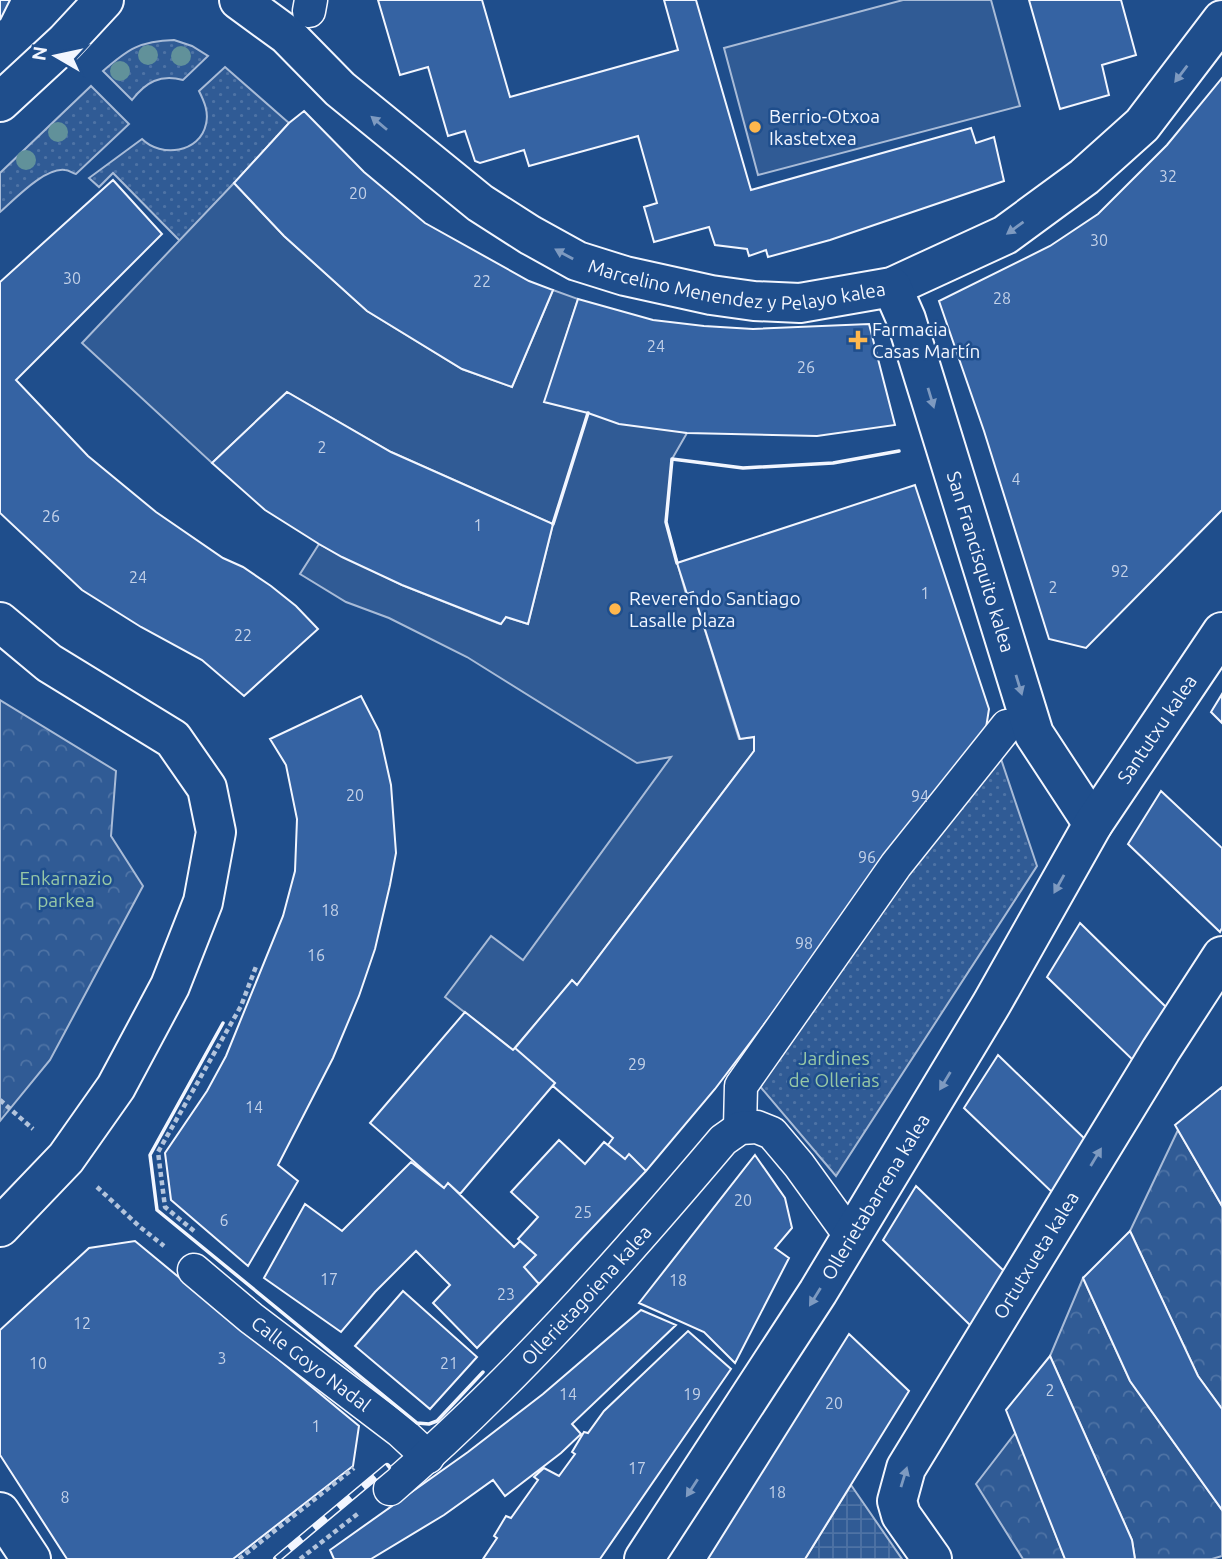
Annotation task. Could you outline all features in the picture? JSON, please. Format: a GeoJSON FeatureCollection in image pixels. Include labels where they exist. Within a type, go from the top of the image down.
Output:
{"type":"FeatureCollection","features":[{"type":"Feature","properties":{"kind":"street"},"geometry":{"type":"LineString","coordinates":[[0,102],[65,42],[104,0]]}},
{"type":"Feature","properties":{"kind":"street","name":"Marcelino Menendez y Pelayo kalea"},"geometry":{"type":"LineString","coordinates":[[239,0],[287,35],[340,89],[480,204],[577,261],[637,279],[711,295],[754,301],[800,303],[892,287],[1005,234],[1084,177],[1142,125],[1222,20]]}},
{"type":"Feature","properties":{"kind":"street","name":"San Francisquito kalea"},"geometry":{"type":"LineString","coordinates":[[892,287],[906,319],[1034,734],[1093,824]]}},
{"type":"Feature","properties":{"kind":"street"},"geometry":{"type":"LineString","coordinates":[[0,622],[49,663],[173,739],[207,788],[216,832],[203,902],[170,986],[116,1087],[66,1158],[0,1227]]}},
{"type":"Feature","properties":{"kind":"street","name":"Santutxu kalea"},"geometry":{"type":"LineString","coordinates":[[1093,824],[1222,632]]}},
{"type":"Feature","properties":{"kind":"street"},"geometry":{"type":"LineString","coordinates":[[851,1237],[799,1165],[772,1133],[757,1127],[740,1128],[741,1086],[896,865],[1007,726]]}},
{"type":"Feature","properties":{"kind":"street","name":"Ollerietabarrena kalea"},"geometry":{"type":"LineString","coordinates":[[644,1559],[851,1237],[992,1003],[1093,824]]}},
{"type":"Feature","properties":{"kind":"street","name":"Ortutxueta kalea"},"geometry":{"type":"LineString","coordinates":[[932,1559],[901,1515],[897,1502],[906,1468],[1161,1050],[1222,957]]}},
{"type":"Feature","properties":{"kind":"street","name":"Ollerietagoiena kalea"},"geometry":{"type":"LineString","coordinates":[[390,1489],[428,1457],[530,1356],[620,1262],[723,1140],[740,1128]]}},
{"type":"Feature","properties":{"kind":"street","name":"Calle Goyo Nadal"},"geometry":{"type":"LineString","coordinates":[[194,1269],[251,1318],[400,1431],[428,1457]]}},
{"type":"Feature","properties":{"kind":"street"},"geometry":{"type":"LineString","coordinates":[[0,1512],[31,1559]]}},
{"type":"Feature","properties":{"kind":"path"},"geometry":{"type":"LineString","coordinates":[[197,1233],[165,1207],[158,1152],[241,1006],[257,964]]}},
{"type":"Feature","properties":{"kind":"path"},"geometry":{"type":"LineString","coordinates":[[66,1158],[140,1227]]}},
{"type":"Feature","properties":{"kind":"path"},"geometry":{"type":"LineString","coordinates":[[239,1559],[364,1460]]}},
{"type":"Feature","properties":{"kind":"path"},"geometry":{"type":"LineString","coordinates":[[300,1559],[390,1489]]}},
{"type":"Feature","properties":{"kind":"green space"},"geometry":{"type":"Polygon","coordinates":[[[174,40],[192,46],[208,56],[183,80],[167,78],[154,81],[132,100],[103,71],[143,44],[174,40]]]}},
{"type":"Feature","properties":{"kind":"green space"},"geometry":{"type":"Polygon","coordinates":[[[225,67],[289,123],[181,242],[113,173],[99,187],[89,178],[142,139],[159,149],[169,150],[179,150],[196,141],[207,120],[206,107],[199,91],[225,67]]]}},
{"type":"Feature","properties":{"kind":"green space"},"geometry":{"type":"Polygon","coordinates":[[[91,86],[129,124],[76,174],[65,170],[49,173],[0,212],[0,173],[91,86]]]}},
{"type":"Feature","properties":{"kind":"green space","name":"Enkarnazio parkea"},"geometry":{"type":"Polygon","coordinates":[[[0,700],[116,771],[111,836],[143,886],[50,1060],[0,1121],[0,700]]]}},
{"type":"Feature","properties":{"kind":"green space","name":"Jardines de Ollerias"},"geometry":{"type":"Polygon","coordinates":[[[1000,756],[1037,866],[836,1176],[752,1077],[1000,756]]]}},
{"type":"Feature","properties":{"kind":"green space"},"geometry":{"type":"Polygon","coordinates":[[[1178,1130],[1222,1206],[1222,1409],[1198,1376],[1130,1231],[1178,1130]]]}},
{"type":"Feature","properties":{"kind":"green space"},"geometry":{"type":"Polygon","coordinates":[[[1083,1278],[1130,1381],[1222,1510],[1222,1556],[1212,1559],[1135,1559],[1132,1540],[1050,1356],[1083,1278]]]}},
{"type":"Feature","properties":{"kind":"green space"},"geometry":{"type":"Polygon","coordinates":[[[1016,1432],[1065,1559],[1023,1559],[976,1484],[1016,1432]]]}},
{"type":"Feature","properties":{"kind":"shaded area"},"geometry":{"type":"Polygon","coordinates":[[[903,0],[991,0],[1020,106],[758,175],[724,48],[903,0]]]}},
{"type":"Feature","properties":{"kind":"shaded area","name":"Reverendo Santiago Lasalle plaza"},"geometry":{"type":"Polygon","coordinates":[[[234,183],[284,236],[367,311],[462,369],[512,387],[553,290],[578,299],[545,402],[687,433],[672,459],[666,522],[686,594],[693,592],[739,739],[754,737],[754,751],[577,985],[572,981],[513,1050],[445,997],[491,936],[523,960],[671,757],[637,763],[467,657],[389,618],[346,602],[300,574],[319,544],[402,585],[500,624],[506,617],[528,624],[553,524],[391,452],[287,392],[212,463],[82,343],[234,183]]]}},
{"type":"Feature","properties":{"kind":"shaded area"},"geometry":{"type":"Polygon","coordinates":[[[851,1485],[902,1559],[805,1559],[851,1485]]]}},
{"type":"Feature","properties":{"kind":"building"},"geometry":{"type":"Polygon","coordinates":[[[0,0],[10,0],[0,20],[0,0]]]}},
{"type":"Feature","properties":{"kind":"building"},"geometry":{"type":"Polygon","coordinates":[[[378,0],[482,0],[510,97],[678,50],[664,0],[696,0],[751,190],[971,128],[976,143],[994,137],[1004,181],[830,240],[768,257],[766,250],[749,256],[747,249],[715,245],[709,227],[654,242],[644,207],[657,203],[638,136],[529,166],[524,150],[480,163],[475,161],[465,131],[448,136],[428,67],[400,75],[378,0]]]}},
{"type":"Feature","properties":{"kind":"building"},"geometry":{"type":"Polygon","coordinates":[[[1029,0],[1121,0],[1136,55],[1102,65],[1109,95],[1060,109],[1029,0]]]}},
{"type":"Feature","properties":{"kind":"building"},"geometry":{"type":"Polygon","coordinates":[[[1222,78],[1222,510],[1086,648],[1049,639],[984,431],[939,301],[1050,246],[1098,214],[1167,145],[1222,78]]]}},
{"type":"Feature","properties":{"kind":"building"},"geometry":{"type":"Polygon","coordinates":[[[304,111],[364,172],[425,223],[529,281],[553,290],[512,387],[462,369],[367,311],[284,236],[234,183],[289,123],[304,111]]]}},
{"type":"Feature","properties":{"kind":"building"},"geometry":{"type":"Polygon","coordinates":[[[113,180],[162,234],[16,380],[88,456],[156,512],[223,558],[243,567],[271,586],[296,606],[318,629],[244,696],[202,660],[141,627],[82,590],[0,513],[0,282],[113,180]]]}},
{"type":"Feature","properties":{"kind":"building"},"geometry":{"type":"Polygon","coordinates":[[[578,299],[653,320],[704,326],[753,329],[869,324],[895,425],[817,436],[687,433],[619,424],[544,402],[578,299]]]}},
{"type":"Feature","properties":{"kind":"building"},"geometry":{"type":"Polygon","coordinates":[[[287,392],[391,452],[553,524],[528,624],[506,617],[501,624],[402,585],[342,557],[265,510],[212,463],[287,392]]]}},
{"type":"Feature","properties":{"kind":"building"},"geometry":{"type":"Polygon","coordinates":[[[915,485],[989,709],[982,753],[846,916],[715,1089],[646,1171],[629,1154],[625,1159],[608,1145],[613,1138],[553,1086],[555,1083],[515,1048],[572,980],[577,985],[754,751],[754,737],[740,739],[693,592],[687,594],[677,563],[915,485]]]}},
{"type":"Feature","properties":{"kind":"building"},"geometry":{"type":"Polygon","coordinates":[[[1222,694],[1222,723],[1211,712],[1222,694]]]}},
{"type":"Feature","properties":{"kind":"building"},"geometry":{"type":"Polygon","coordinates":[[[361,696],[379,731],[391,785],[396,853],[390,885],[375,949],[359,996],[333,1058],[278,1165],[298,1181],[248,1266],[171,1200],[165,1153],[207,1091],[226,1056],[283,916],[295,871],[297,819],[286,765],[270,739],[361,696]]]}},
{"type":"Feature","properties":{"kind":"building"},"geometry":{"type":"Polygon","coordinates":[[[1161,791],[1222,848],[1220,932],[1128,844],[1161,791]]]}},
{"type":"Feature","properties":{"kind":"building"},"geometry":{"type":"Polygon","coordinates":[[[1080,923],[1169,1010],[1137,1064],[1047,977],[1080,923]]]}},
{"type":"Feature","properties":{"kind":"building"},"geometry":{"type":"Polygon","coordinates":[[[465,1012],[513,1050],[515,1048],[555,1083],[460,1194],[448,1183],[444,1188],[370,1123],[465,1012]]]}},
{"type":"Feature","properties":{"kind":"building"},"geometry":{"type":"Polygon","coordinates":[[[998,1055],[1088,1142],[1056,1196],[964,1108],[998,1055]]]}},
{"type":"Feature","properties":{"kind":"building"},"geometry":{"type":"Polygon","coordinates":[[[1222,1087],[1222,1206],[1175,1125],[1222,1087]]]}},
{"type":"Feature","properties":{"kind":"building"},"geometry":{"type":"Polygon","coordinates":[[[559,1140],[585,1164],[604,1142],[625,1159],[629,1154],[646,1171],[539,1284],[524,1267],[536,1255],[518,1239],[538,1217],[511,1192],[559,1140]]]}},
{"type":"Feature","properties":{"kind":"building"},"geometry":{"type":"Polygon","coordinates":[[[755,1155],[785,1198],[792,1228],[775,1248],[789,1258],[735,1363],[704,1332],[639,1303],[755,1155]]]}},
{"type":"Feature","properties":{"kind":"building"},"geometry":{"type":"Polygon","coordinates":[[[411,1162],[444,1188],[448,1183],[514,1247],[520,1241],[536,1255],[524,1267],[539,1284],[477,1348],[433,1303],[450,1285],[416,1251],[375,1292],[341,1332],[264,1278],[305,1204],[342,1231],[411,1162]]]}},
{"type":"Feature","properties":{"kind":"building"},"geometry":{"type":"Polygon","coordinates":[[[916,1186],[1007,1274],[973,1328],[883,1240],[916,1186]]]}},
{"type":"Feature","properties":{"kind":"building"},"geometry":{"type":"Polygon","coordinates":[[[1130,1231],[1198,1376],[1222,1409],[1222,1510],[1130,1381],[1083,1278],[1130,1231]]]}},
{"type":"Feature","properties":{"kind":"building"},"geometry":{"type":"Polygon","coordinates":[[[135,1241],[359,1426],[353,1466],[233,1559],[67,1559],[0,1455],[0,1330],[89,1248],[135,1241]]]}},
{"type":"Feature","properties":{"kind":"building"},"geometry":{"type":"Polygon","coordinates":[[[403,1291],[477,1357],[430,1409],[355,1346],[403,1291]]]}},
{"type":"Feature","properties":{"kind":"building"},"geometry":{"type":"Polygon","coordinates":[[[641,1310],[676,1325],[572,1424],[581,1434],[561,1453],[505,1496],[493,1480],[444,1515],[371,1559],[334,1559],[330,1550],[468,1452],[543,1394],[641,1310]]]}},
{"type":"Feature","properties":{"kind":"building"},"geometry":{"type":"Polygon","coordinates":[[[688,1331],[731,1369],[600,1559],[483,1559],[497,1538],[494,1536],[506,1516],[511,1518],[538,1480],[534,1477],[544,1468],[559,1476],[575,1454],[572,1452],[584,1432],[588,1433],[604,1411],[688,1331]]]}},
{"type":"Feature","properties":{"kind":"building"},"geometry":{"type":"Polygon","coordinates":[[[849,1334],[909,1391],[805,1559],[708,1559],[849,1334]]]}},
{"type":"Feature","properties":{"kind":"building"},"geometry":{"type":"Polygon","coordinates":[[[1050,1356],[1132,1540],[1135,1559],[1065,1559],[1006,1410],[1050,1356]]]}},
{"type":"Feature","properties":{"kind":"railway"},"geometry":{"type":"LineString","coordinates":[[277,1559],[387,1467]]}},
{"type":"Feature","properties":{"kind":"wall"},"geometry":{"type":"LineString","coordinates":[[553,524],[588,413]]}},
{"type":"Feature","properties":{"kind":"wall"},"geometry":{"type":"LineString","coordinates":[[677,563],[666,522],[672,459],[743,468],[833,463],[899,451]]}},
{"type":"Feature","properties":{"kind":"wall"},"geometry":{"type":"LineString","coordinates":[[223,1023],[150,1155],[157,1210],[417,1423],[429,1424],[437,1421],[483,1372]]}},
{"type":"Feature","properties":{"kind":"place","name":"Berrio-Otxoa Ikastetxea"},"geometry":{"type":"Point","coordinates":[755,127]}},
{"type":"Feature","properties":{"kind":"place","name":"Farmacia Casas Martín"},"geometry":{"type":"Point","coordinates":[858,340]}},
{"type":"Feature","properties":{"kind":"place","name":"Reverendo Santiago Lasalle plaza"},"geometry":{"type":"Point","coordinates":[615,609]}}]}
